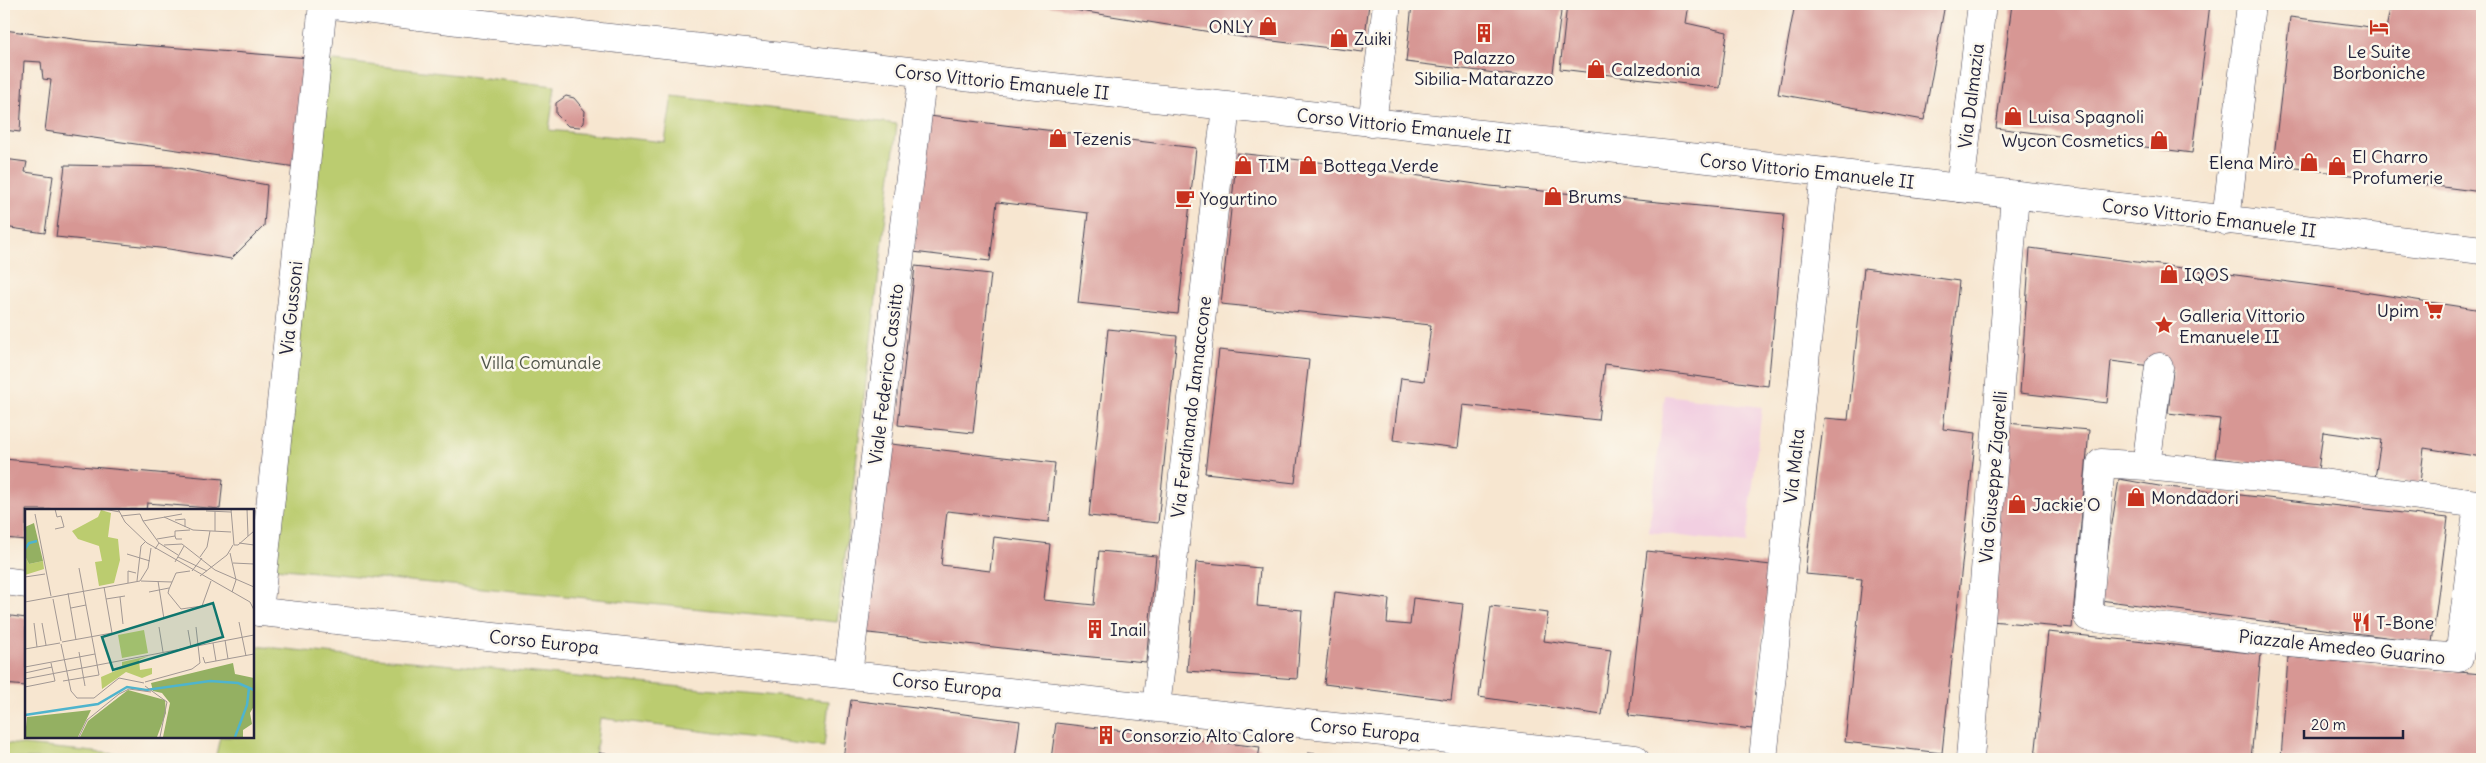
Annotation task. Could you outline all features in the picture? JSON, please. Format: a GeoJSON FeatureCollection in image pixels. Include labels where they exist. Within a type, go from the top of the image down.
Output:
{"type":"FeatureCollection","features":[{"type":"Feature","properties":{"kind":"street","name":"Corso Vittorio Emanuele II"},"geometry":{"type":"LineString","coordinates":[[325,4],[476,13],[924,73],[1825,172],[2482,250]]}},
{"type":"Feature","properties":{"kind":"street","name":"Via Gussoni"},"geometry":{"type":"LineString","coordinates":[[256,611],[325,4]]}},
{"type":"Feature","properties":{"kind":"street"},"geometry":{"type":"LineString","coordinates":[[1372,123],[1387,4]]}},
{"type":"Feature","properties":{"kind":"street","name":"Via Dalmazia"},"geometry":{"type":"LineString","coordinates":[[1960,188],[1982,4]]}},
{"type":"Feature","properties":{"kind":"street"},"geometry":{"type":"LineString","coordinates":[[2226,221],[2251,4]]}},
{"type":"Feature","properties":{"kind":"street","name":"Viale Federico Cassitto"},"geometry":{"type":"LineString","coordinates":[[848,674],[924,73]]}},
{"type":"Feature","properties":{"kind":"street","name":"Via Ferdinando Iannaccone"},"geometry":{"type":"LineString","coordinates":[[1156,707],[1226,107]]}},
{"type":"Feature","properties":{"kind":"street","name":"Via Malta"},"geometry":{"type":"LineString","coordinates":[[1763,759],[1825,172]]}},
{"type":"Feature","properties":{"kind":"street","name":"Via Giuseppe Zigarelli"},"geometry":{"type":"LineString","coordinates":[[1970,759],[2015,195]]}},
{"type":"Feature","properties":{"kind":"street"},"geometry":{"type":"LineString","coordinates":[[2146,466],[2159,367]]}},
{"type":"Feature","properties":{"kind":"street","name":"Piazzale Amedeo Guarino"},"geometry":{"type":"LineString","coordinates":[[2101,463],[2146,466],[2323,483],[2478,504],[2459,658],[2276,642],[2088,617],[2101,463]]}},
{"type":"Feature","properties":{"kind":"street"},"geometry":{"type":"LineString","coordinates":[[4,581],[25,584]]}},
{"type":"Feature","properties":{"kind":"street","name":"Corso Europa"},"geometry":{"type":"LineString","coordinates":[[256,611],[1635,759]]}},
{"type":"Feature","properties":{"kind":"shaded area"},"geometry":{"type":"Polygon","coordinates":[[[1665,395],[1762,407],[1746,544],[1649,532],[1665,395]]]}},
{"type":"Feature","properties":{"kind":"green space","name":"Villa Comunale"},"geometry":{"type":"Polygon","coordinates":[[[326,60],[555,86],[549,130],[665,142],[672,96],[897,124],[837,622],[274,568],[326,60]]]}},
{"type":"Feature","properties":{"kind":"green space"},"geometry":{"type":"Polygon","coordinates":[[[254,646],[829,701],[824,747],[600,718],[595,759],[215,759],[220,738],[254,738],[254,646]]]}},
{"type":"Feature","properties":{"kind":"green space"},"geometry":{"type":"Polygon","coordinates":[[[4,743],[164,759],[4,759],[4,743]]]}},
{"type":"Feature","properties":{"kind":"building"},"geometry":{"type":"Polygon","coordinates":[[[1037,4],[1369,4],[1363,52],[1248,38],[1037,4]]]}},
{"type":"Feature","properties":{"kind":"building","name":"Palazzo Sibilia-Matarazzo"},"geometry":{"type":"Polygon","coordinates":[[[1412,4],[1562,4],[1552,80],[1406,62],[1412,4]]]}},
{"type":"Feature","properties":{"kind":"building"},"geometry":{"type":"Polygon","coordinates":[[[1567,4],[1689,4],[1686,23],[1727,32],[1720,88],[1560,69],[1567,4]]]}},
{"type":"Feature","properties":{"kind":"building"},"geometry":{"type":"Polygon","coordinates":[[[1795,4],[1945,4],[1924,120],[1778,94],[1795,4]]]}},
{"type":"Feature","properties":{"kind":"building"},"geometry":{"type":"Polygon","coordinates":[[[2012,4],[2210,4],[2192,153],[1996,128],[2012,4]]]}},
{"type":"Feature","properties":{"kind":"building"},"geometry":{"type":"Polygon","coordinates":[[[2391,4],[2482,4],[2482,192],[2273,165],[2290,17],[2386,29],[2391,4]]]}},
{"type":"Feature","properties":{"kind":"building"},"geometry":{"type":"Polygon","coordinates":[[[4,30],[89,41],[309,58],[296,167],[45,131],[51,80],[43,79],[41,62],[24,61],[20,132],[4,130],[4,30]]]}},
{"type":"Feature","properties":{"kind":"building"},"geometry":{"type":"Polygon","coordinates":[[[566,96],[574,98],[585,111],[584,123],[580,127],[568,126],[556,114],[556,103],[566,96]]]}},
{"type":"Feature","properties":{"kind":"building"},"geometry":{"type":"Polygon","coordinates":[[[929,116],[1196,148],[1178,314],[1078,303],[1088,213],[997,202],[990,261],[913,252],[929,116]]]}},
{"type":"Feature","properties":{"kind":"building"},"geometry":{"type":"Polygon","coordinates":[[[1237,153],[1336,164],[1490,186],[1784,214],[1768,386],[1605,364],[1598,420],[1463,405],[1458,448],[1393,440],[1401,378],[1424,381],[1431,325],[1221,304],[1237,153]]]}},
{"type":"Feature","properties":{"kind":"building"},"geometry":{"type":"Polygon","coordinates":[[[4,159],[27,162],[25,172],[53,176],[45,233],[4,227],[4,159]]]}},
{"type":"Feature","properties":{"kind":"building"},"geometry":{"type":"Polygon","coordinates":[[[65,165],[173,167],[267,185],[264,226],[231,259],[169,249],[56,237],[65,165]]]}},
{"type":"Feature","properties":{"kind":"building"},"geometry":{"type":"Polygon","coordinates":[[[2030,248],[2350,290],[2482,310],[2482,457],[2424,448],[2420,483],[2375,478],[2381,440],[2323,432],[2318,471],[2215,458],[2220,419],[2168,413],[2173,369],[2159,367],[2111,361],[2107,403],[2020,393],[2030,248]]]}},
{"type":"Feature","properties":{"kind":"building"},"geometry":{"type":"Polygon","coordinates":[[[915,266],[991,274],[973,433],[898,425],[915,266]]]}},
{"type":"Feature","properties":{"kind":"building"},"geometry":{"type":"Polygon","coordinates":[[[1864,268],[1959,281],[1943,429],[1976,433],[1942,753],[1845,742],[1862,579],[1805,574],[1824,418],[1848,420],[1864,268]]]}},
{"type":"Feature","properties":{"kind":"building"},"geometry":{"type":"Polygon","coordinates":[[[1108,329],[1177,336],[1158,523],[1089,516],[1108,329]]]}},
{"type":"Feature","properties":{"kind":"building"},"geometry":{"type":"Polygon","coordinates":[[[1219,350],[1309,360],[1295,483],[1205,473],[1219,350]]]}},
{"type":"Feature","properties":{"kind":"building"},"geometry":{"type":"Polygon","coordinates":[[[2006,423],[2089,430],[2072,628],[1990,621],[2006,423]]]}},
{"type":"Feature","properties":{"kind":"building"},"geometry":{"type":"Polygon","coordinates":[[[882,443],[1055,463],[1049,522],[947,511],[941,565],[990,571],[994,537],[1050,544],[1044,600],[1094,605],[1099,551],[1156,556],[1146,662],[860,632],[882,443]]]}},
{"type":"Feature","properties":{"kind":"building"},"geometry":{"type":"Polygon","coordinates":[[[4,459],[223,479],[220,509],[147,503],[146,509],[25,509],[25,540],[4,538],[4,459]]]}},
{"type":"Feature","properties":{"kind":"building"},"geometry":{"type":"Polygon","coordinates":[[[2119,479],[2159,486],[2448,518],[2432,643],[2100,600],[2119,479]]]}},
{"type":"Feature","properties":{"kind":"building"},"geometry":{"type":"Polygon","coordinates":[[[1647,551],[1771,565],[1752,729],[1629,715],[1647,551]]]}},
{"type":"Feature","properties":{"kind":"building"},"geometry":{"type":"Polygon","coordinates":[[[1196,562],[1260,568],[1257,606],[1302,610],[1297,679],[1187,671],[1196,562]]]}},
{"type":"Feature","properties":{"kind":"building"},"geometry":{"type":"Polygon","coordinates":[[[1335,592],[1389,599],[1387,623],[1410,625],[1413,598],[1463,604],[1451,700],[1324,684],[1335,592]]]}},
{"type":"Feature","properties":{"kind":"building"},"geometry":{"type":"Polygon","coordinates":[[[1491,606],[1548,613],[1544,641],[1611,650],[1602,715],[1479,697],[1491,606]]]}},
{"type":"Feature","properties":{"kind":"building"},"geometry":{"type":"Polygon","coordinates":[[[4,615],[25,618],[25,686],[4,684],[4,615]]]}},
{"type":"Feature","properties":{"kind":"building"},"geometry":{"type":"Polygon","coordinates":[[[2048,632],[2261,654],[2251,759],[2035,758],[2048,632]]]}},
{"type":"Feature","properties":{"kind":"building"},"geometry":{"type":"Polygon","coordinates":[[[2288,657],[2482,674],[2482,759],[2281,759],[2288,657]]]}},
{"type":"Feature","properties":{"kind":"building"},"geometry":{"type":"Polygon","coordinates":[[[851,700],[1020,721],[1015,759],[843,759],[851,700]]]}},
{"type":"Feature","properties":{"kind":"building","name":"Consorzio Alto Calore"},"geometry":{"type":"Polygon","coordinates":[[[1056,723],[1260,747],[1258,759],[1051,759],[1056,723]]]}},
{"type":"Feature","properties":{"kind":"building"},"geometry":{"type":"Polygon","coordinates":[[[599,753],[638,758],[638,759],[599,759],[599,753]]]}},
{"type":"Feature","properties":{"kind":"building"},"geometry":{"type":"Polygon","coordinates":[[[1308,753],[1354,758],[1354,759],[1308,759],[1308,753]]]}},
{"type":"Feature","properties":{"kind":"place","name":"ONLY"},"geometry":{"type":"Point","coordinates":[1268,26]}},
{"type":"Feature","properties":{"kind":"place","name":"Le Suite Borboniche"},"geometry":{"type":"Point","coordinates":[2379,27]}},
{"type":"Feature","properties":{"kind":"place","name":"Palazzo Sibilia-Matarazzo"},"geometry":{"type":"Point","coordinates":[1484,33]}},
{"type":"Feature","properties":{"kind":"place","name":"Zuiki"},"geometry":{"type":"Point","coordinates":[1339,38]}},
{"type":"Feature","properties":{"kind":"place","name":"Calzedonia"},"geometry":{"type":"Point","coordinates":[1596,69]}},
{"type":"Feature","properties":{"kind":"place","name":"Luisa Spagnoli"},"geometry":{"type":"Point","coordinates":[2013,116]}},
{"type":"Feature","properties":{"kind":"place","name":"Tezenis"},"geometry":{"type":"Point","coordinates":[1058,138]}},
{"type":"Feature","properties":{"kind":"place","name":"Wycon Cosmetics"},"geometry":{"type":"Point","coordinates":[2159,140]}},
{"type":"Feature","properties":{"kind":"place","name":"Elena Mirò"},"geometry":{"type":"Point","coordinates":[2309,162]}},
{"type":"Feature","properties":{"kind":"place","name":"TIM"},"geometry":{"type":"Point","coordinates":[1243,165]}},
{"type":"Feature","properties":{"kind":"place","name":"Bottega Verde"},"geometry":{"type":"Point","coordinates":[1308,165]}},
{"type":"Feature","properties":{"kind":"place","name":"El Charro Profumerie"},"geometry":{"type":"Point","coordinates":[2337,166]}},
{"type":"Feature","properties":{"kind":"place","name":"Brums"},"geometry":{"type":"Point","coordinates":[1553,196]}},
{"type":"Feature","properties":{"kind":"place","name":"Yogurtino"},"geometry":{"type":"Point","coordinates":[1185,198]}},
{"type":"Feature","properties":{"kind":"place","name":"IQOS"},"geometry":{"type":"Point","coordinates":[2169,274]}},
{"type":"Feature","properties":{"kind":"place","name":"Upim"},"geometry":{"type":"Point","coordinates":[2434,310]}},
{"type":"Feature","properties":{"kind":"place","name":"Galleria Vittorio Emanuele II"},"geometry":{"type":"Point","coordinates":[2164,325]}},
{"type":"Feature","properties":{"kind":"place","name":"Mondadori"},"geometry":{"type":"Point","coordinates":[2136,497]}},
{"type":"Feature","properties":{"kind":"place","name":"Jackie'O"},"geometry":{"type":"Point","coordinates":[2017,504]}},
{"type":"Feature","properties":{"kind":"place","name":"T-Bone"},"geometry":{"type":"Point","coordinates":[2361,622]}},
{"type":"Feature","properties":{"kind":"place","name":"Inail"},"geometry":{"type":"Point","coordinates":[1095,629]}},
{"type":"Feature","properties":{"kind":"place","name":"Consorzio Alto Calore"},"geometry":{"type":"Point","coordinates":[1106,735]}}]}
